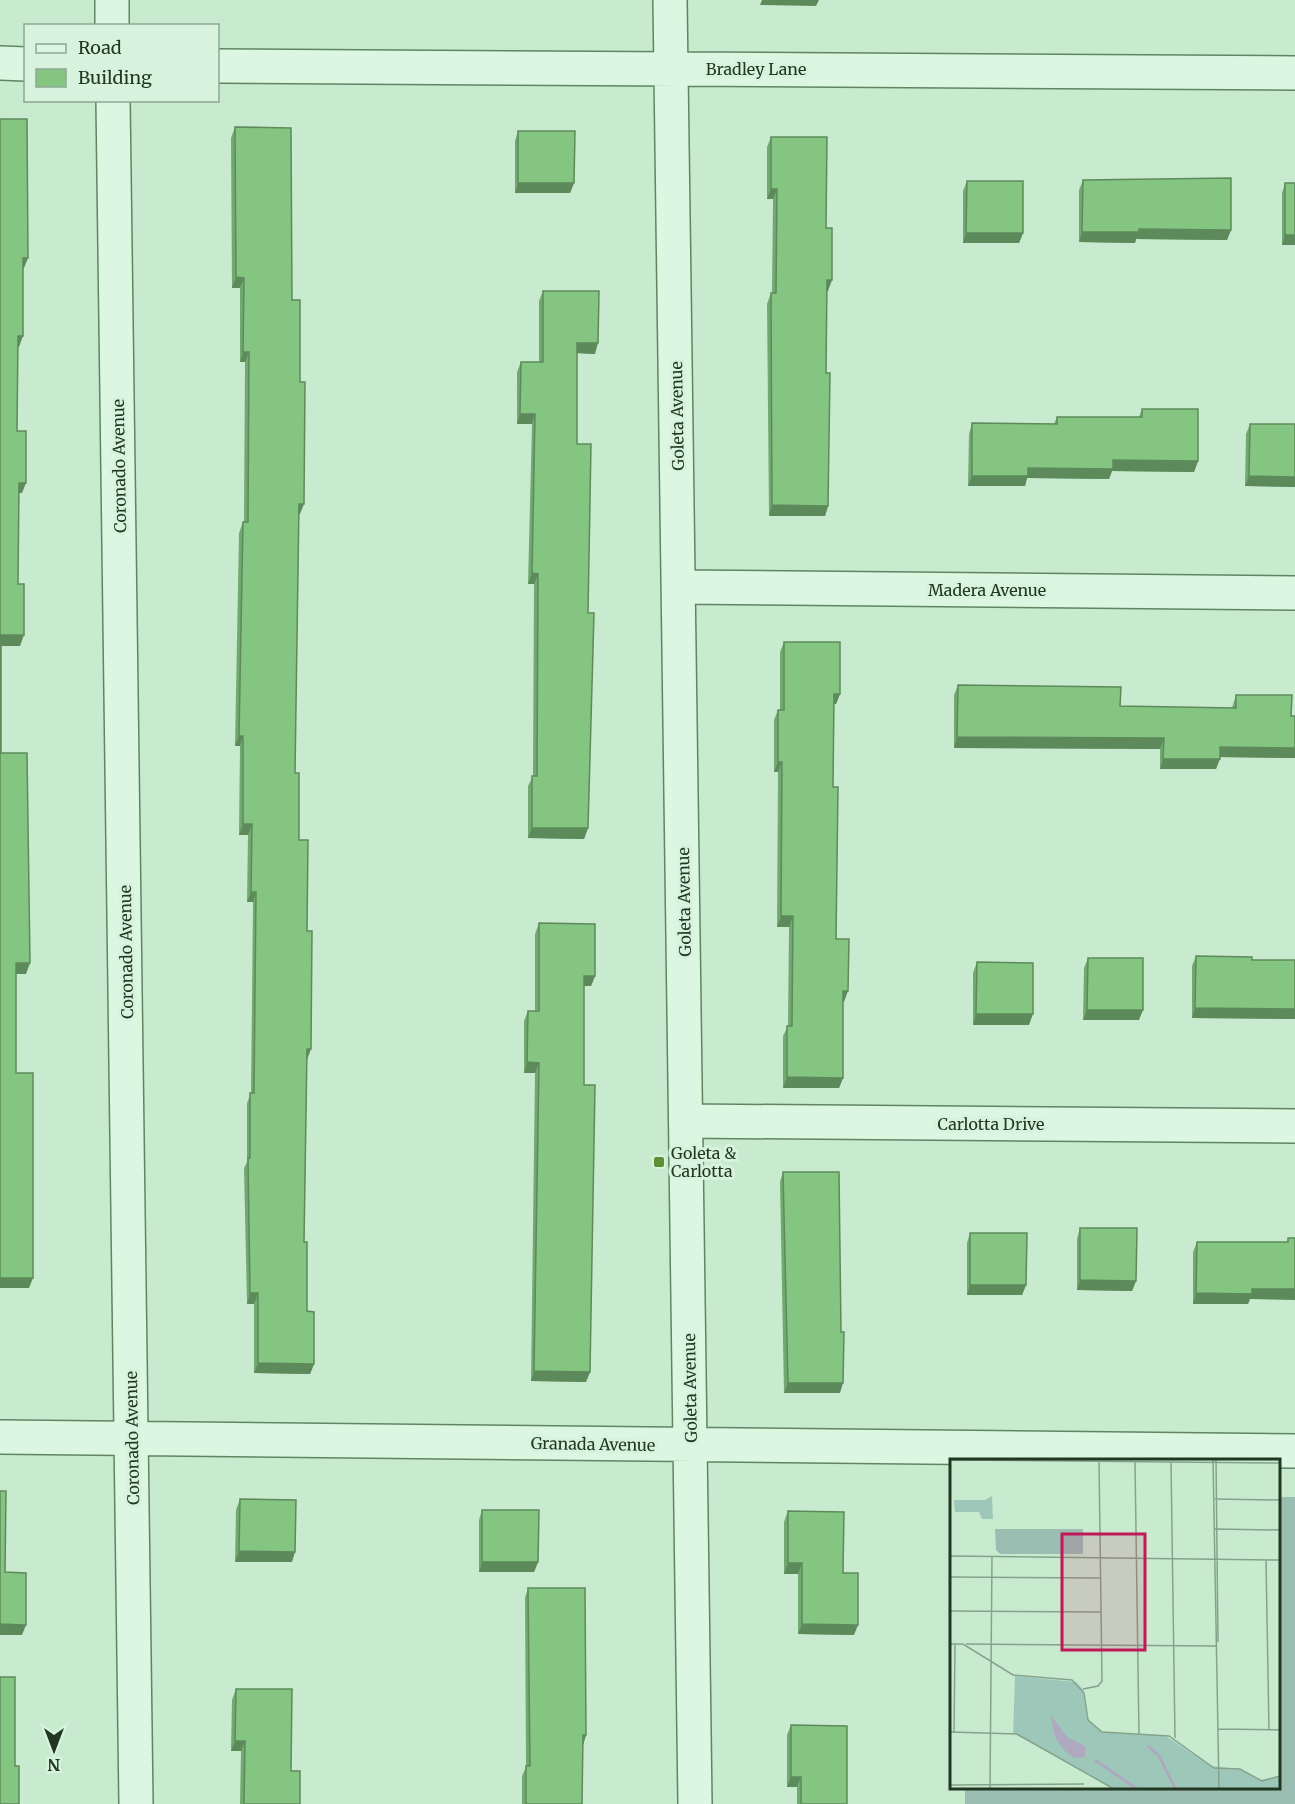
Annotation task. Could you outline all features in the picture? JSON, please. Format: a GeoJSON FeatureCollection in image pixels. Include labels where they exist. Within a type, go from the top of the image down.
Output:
{"type":"FeatureCollection","features":[{"type":"Feature","properties":{"kind":"street"},"geometry":{"type":"LineString","coordinates":[[112,0],[112,24]]}},
{"type":"Feature","properties":{"kind":"street","name":"Goleta Avenue"},"geometry":{"type":"LineString","coordinates":[[670,0],[680,587],[695,1804]]}},
{"type":"Feature","properties":{"kind":"street"},"geometry":{"type":"LineString","coordinates":[[0,63],[24,63]]}},
{"type":"Feature","properties":{"kind":"street","name":"Bradley Lane"},"geometry":{"type":"LineString","coordinates":[[219,66],[1295,73]]}},
{"type":"Feature","properties":{"kind":"street","name":"Coronado Avenue"},"geometry":{"type":"LineString","coordinates":[[113,102],[136,1804]]}},
{"type":"Feature","properties":{"kind":"street","name":"Madera Avenue"},"geometry":{"type":"LineString","coordinates":[[680,587],[1295,592]]}},
{"type":"Feature","properties":{"kind":"street","name":"Carlotta Drive"},"geometry":{"type":"LineString","coordinates":[[686,1121],[1295,1126]]}},
{"type":"Feature","properties":{"kind":"street","name":"Granada Avenue"},"geometry":{"type":"LineString","coordinates":[[0,1437],[690,1446],[1213,1456],[1295,1451]]}},
{"type":"Feature","properties":{"kind":"shaded area"},"geometry":{"type":"Polygon","coordinates":[[[1280,1497],[1295,1497],[1295,1804],[965,1804],[965,1789],[1280,1789],[1280,1497]]]}},
{"type":"Feature","properties":{"kind":"building"},"geometry":{"type":"Polygon","coordinates":[[[0,119],[27,119],[28,258],[23,258],[23,336],[18,336],[17,431],[26,431],[26,483],[19,483],[18,584],[24,584],[24,635],[1,635],[1,753],[27,753],[30,963],[16,963],[16,1073],[33,1073],[33,1278],[0,1278],[0,119]]]}},
{"type":"Feature","properties":{"kind":"building"},"geometry":{"type":"Polygon","coordinates":[[[235,127],[291,128],[292,300],[300,300],[300,382],[305,382],[304,504],[299,504],[295,773],[299,773],[299,840],[308,840],[307,931],[312,931],[311,1049],[307,1049],[304,1242],[307,1242],[307,1311],[314,1312],[314,1364],[258,1363],[258,1293],[250,1293],[248,1158],[250,1158],[250,1093],[254,1093],[256,892],[251,892],[252,824],[243,824],[243,736],[239,736],[243,522],[248,522],[249,352],[243,352],[244,278],[236,277],[235,127]]]}},
{"type":"Feature","properties":{"kind":"building"},"geometry":{"type":"Polygon","coordinates":[[[518,131],[575,131],[574,183],[518,183],[518,131]]]}},
{"type":"Feature","properties":{"kind":"building"},"geometry":{"type":"Polygon","coordinates":[[[771,137],[827,137],[826,228],[832,228],[832,280],[827,280],[826,373],[830,373],[828,506],[772,505],[771,293],[776,293],[777,189],[771,189],[771,137]]]}},
{"type":"Feature","properties":{"kind":"building"},"geometry":{"type":"Polygon","coordinates":[[[1231,178],[1231,230],[1139,229],[1139,232],[1082,232],[1083,180],[1231,178]]]}},
{"type":"Feature","properties":{"kind":"building"},"geometry":{"type":"Polygon","coordinates":[[[967,181],[1023,181],[1023,233],[966,233],[967,181]]]}},
{"type":"Feature","properties":{"kind":"building"},"geometry":{"type":"Polygon","coordinates":[[[1285,183],[1295,183],[1295,235],[1285,235],[1285,183]]]}},
{"type":"Feature","properties":{"kind":"building"},"geometry":{"type":"Polygon","coordinates":[[[543,291],[599,291],[598,343],[577,343],[577,444],[591,444],[588,613],[594,613],[588,828],[532,828],[532,776],[537,776],[538,574],[532,573],[535,414],[520,414],[521,362],[543,362],[543,291]]]}},
{"type":"Feature","properties":{"kind":"building"},"geometry":{"type":"Polygon","coordinates":[[[1142,409],[1198,409],[1198,461],[1113,460],[1113,469],[1028,468],[1028,476],[972,476],[972,423],[1057,424],[1057,417],[1142,417],[1142,409]]]}},
{"type":"Feature","properties":{"kind":"building"},"geometry":{"type":"Polygon","coordinates":[[[1250,424],[1295,424],[1295,477],[1249,476],[1250,424]]]}},
{"type":"Feature","properties":{"kind":"building"},"geometry":{"type":"Polygon","coordinates":[[[784,642],[840,642],[840,694],[834,694],[833,787],[838,787],[836,939],[849,939],[848,991],[843,991],[843,1078],[787,1077],[787,1026],[792,1026],[793,916],[781,916],[782,762],[778,762],[778,710],[784,710],[784,642]]]}},
{"type":"Feature","properties":{"kind":"building"},"geometry":{"type":"Polygon","coordinates":[[[958,685],[1121,687],[1120,706],[1236,708],[1236,695],[1292,695],[1291,716],[1295,716],[1295,748],[1220,747],[1220,759],[1163,759],[1164,738],[957,737],[958,685]]]}},
{"type":"Feature","properties":{"kind":"building"},"geometry":{"type":"Polygon","coordinates":[[[539,923],[595,924],[595,976],[584,976],[584,1085],[595,1085],[590,1372],[534,1371],[539,1063],[527,1062],[528,1011],[539,1011],[539,923]]]}},
{"type":"Feature","properties":{"kind":"building"},"geometry":{"type":"Polygon","coordinates":[[[1196,956],[1295,960],[1295,1009],[1195,1008],[1196,956]]]}},
{"type":"Feature","properties":{"kind":"building"},"geometry":{"type":"Polygon","coordinates":[[[1088,958],[1143,958],[1143,1010],[1087,1010],[1088,958]]]}},
{"type":"Feature","properties":{"kind":"building"},"geometry":{"type":"Polygon","coordinates":[[[977,962],[1033,963],[1033,1014],[976,1014],[977,962]]]}},
{"type":"Feature","properties":{"kind":"building"},"geometry":{"type":"Polygon","coordinates":[[[783,1172],[839,1172],[841,1332],[844,1332],[843,1383],[788,1383],[783,1172]]]}},
{"type":"Feature","properties":{"kind":"building"},"geometry":{"type":"Polygon","coordinates":[[[1080,1228],[1137,1228],[1136,1281],[1080,1280],[1080,1228]]]}},
{"type":"Feature","properties":{"kind":"building"},"geometry":{"type":"Polygon","coordinates":[[[970,1233],[1027,1233],[1026,1285],[970,1285],[970,1233]]]}},
{"type":"Feature","properties":{"kind":"building"},"geometry":{"type":"Polygon","coordinates":[[[1288,1238],[1295,1238],[1295,1289],[1252,1289],[1252,1294],[1196,1293],[1197,1242],[1288,1242],[1288,1238]]]}},
{"type":"Feature","properties":{"kind":"building"},"geometry":{"type":"Polygon","coordinates":[[[0,1491],[6,1491],[5,1572],[26,1573],[26,1625],[0,1624],[0,1491]]]}},
{"type":"Feature","properties":{"kind":"building"},"geometry":{"type":"Polygon","coordinates":[[[240,1499],[296,1500],[295,1552],[239,1551],[240,1499]]]}},
{"type":"Feature","properties":{"kind":"building"},"geometry":{"type":"Polygon","coordinates":[[[482,1510],[539,1510],[538,1562],[482,1562],[482,1510]]]}},
{"type":"Feature","properties":{"kind":"building"},"geometry":{"type":"Polygon","coordinates":[[[788,1511],[844,1512],[843,1573],[858,1573],[858,1625],[802,1624],[802,1563],[788,1563],[788,1511]]]}},
{"type":"Feature","properties":{"kind":"building"},"geometry":{"type":"Polygon","coordinates":[[[528,1588],[585,1588],[586,1735],[583,1735],[582,1804],[526,1804],[526,1766],[530,1766],[528,1588]]]}},
{"type":"Feature","properties":{"kind":"building"},"geometry":{"type":"Polygon","coordinates":[[[0,1677],[15,1677],[15,1766],[19,1766],[19,1804],[0,1804],[0,1677]]]}},
{"type":"Feature","properties":{"kind":"building"},"geometry":{"type":"Polygon","coordinates":[[[236,1689],[292,1689],[291,1771],[300,1771],[300,1804],[244,1804],[245,1741],[235,1741],[236,1689]]]}},
{"type":"Feature","properties":{"kind":"building"},"geometry":{"type":"Polygon","coordinates":[[[791,1725],[847,1726],[847,1804],[801,1804],[801,1777],[791,1777],[791,1725]]]}},
{"type":"Feature","properties":{"kind":"place","name":"Goleta & Carlotta"},"geometry":{"type":"Point","coordinates":[659,1162]}}]}
